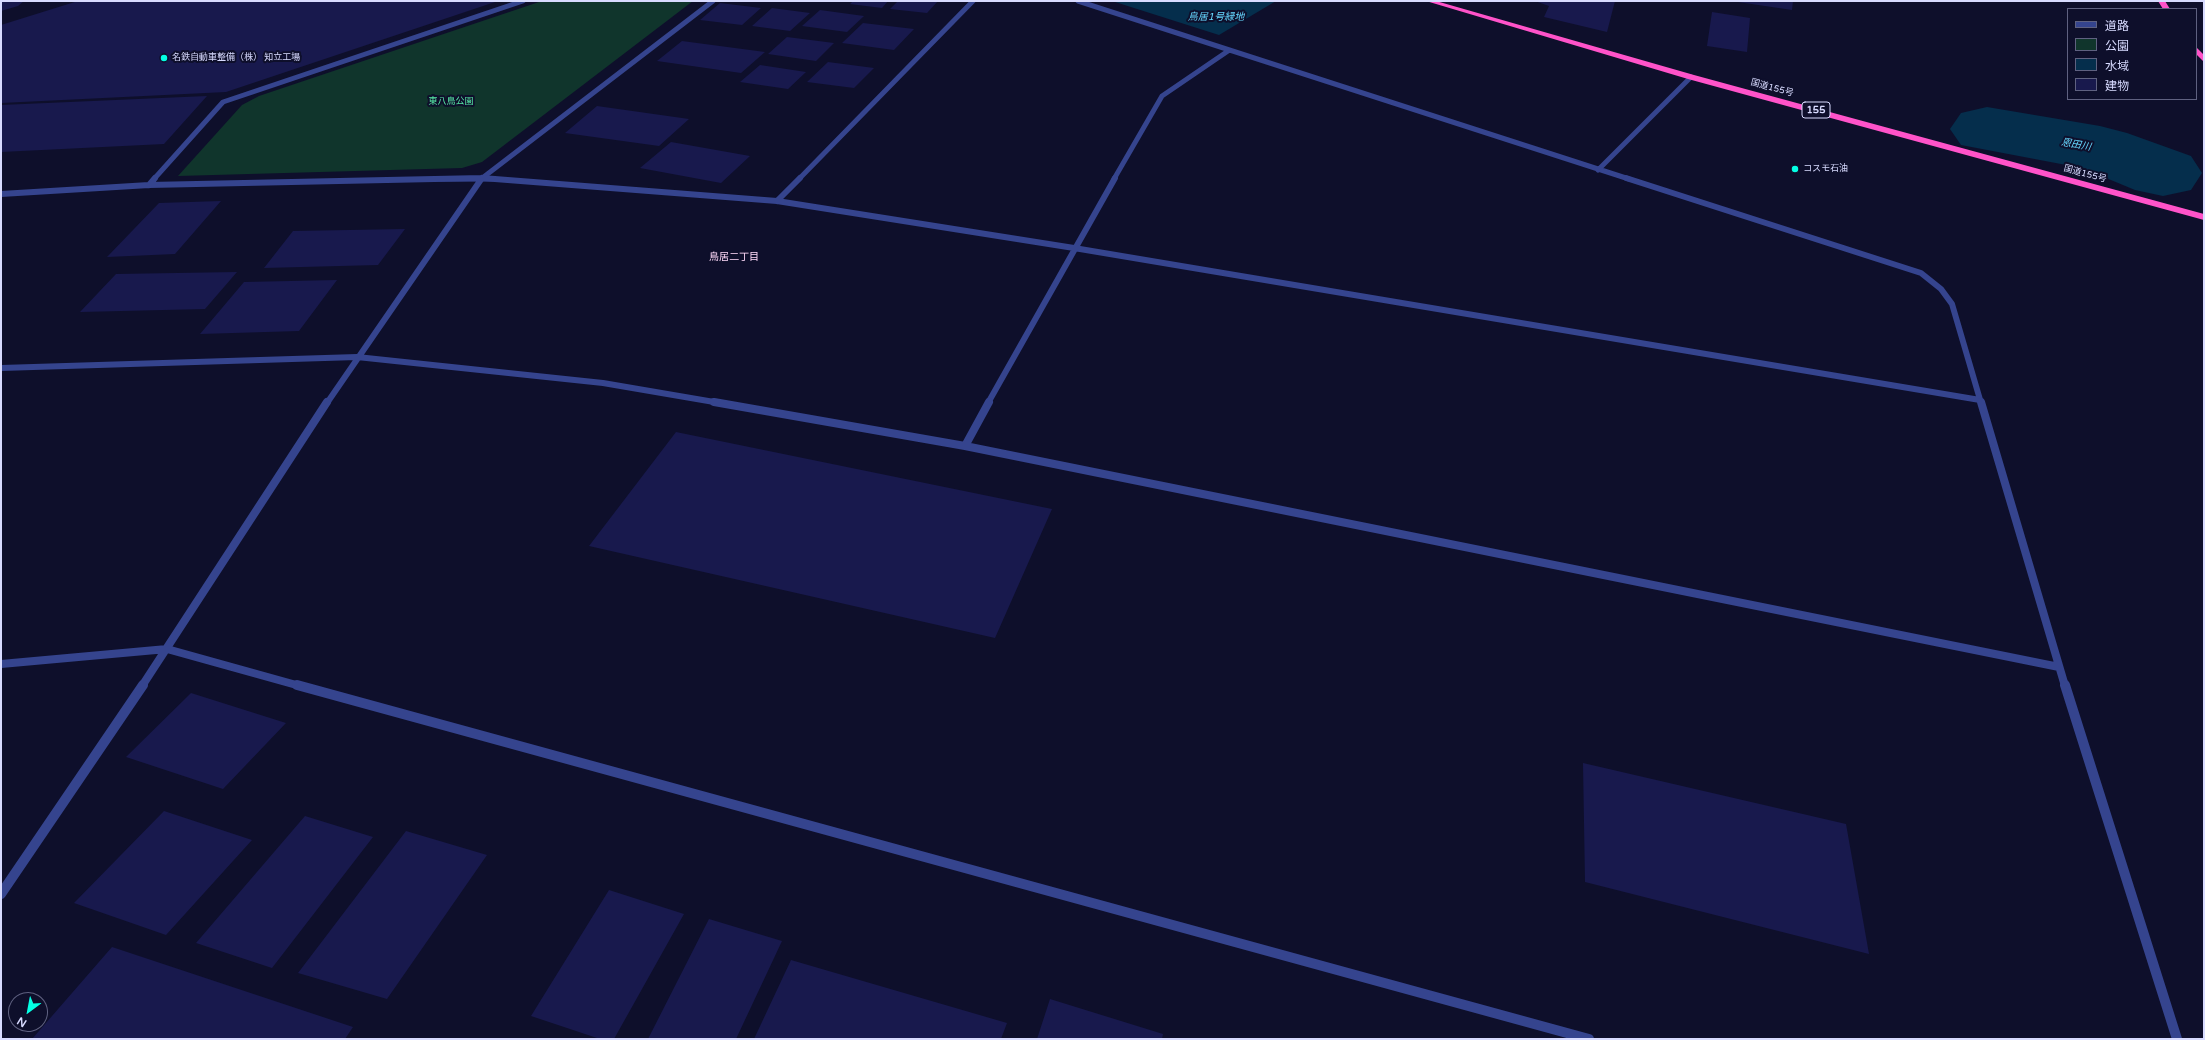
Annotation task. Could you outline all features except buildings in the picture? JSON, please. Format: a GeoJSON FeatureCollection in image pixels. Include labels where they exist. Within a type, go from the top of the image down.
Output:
{"type":"FeatureCollection","features":[{"type":"Feature","properties":{"kind":"highway","name":"国道155号"},"geometry":{"type":"LineString","coordinates":[[1429,1],[1691,77],[2204,217]]}},
{"type":"Feature","properties":{"kind":"highway"},"geometry":{"type":"LineString","coordinates":[[2197,50],[2204,60]]}},
{"type":"Feature","properties":{"kind":"street"},"geometry":{"type":"LineString","coordinates":[[149,185],[223,102],[523,1]]}},
{"type":"Feature","properties":{"kind":"street"},"geometry":{"type":"LineString","coordinates":[[1,894],[168,649],[357,357],[482,178],[713,1]]}},
{"type":"Feature","properties":{"kind":"street"},"geometry":{"type":"LineString","coordinates":[[776,201],[973,1]]}},
{"type":"Feature","properties":{"kind":"street"},"geometry":{"type":"LineString","coordinates":[[1078,1],[1228,51],[1921,273],[1941,289],[1952,304],[2059,667],[2177,1039]]}},
{"type":"Feature","properties":{"kind":"street"},"geometry":{"type":"LineString","coordinates":[[965,446],[1074,248],[1162,96],[1228,51]]}},
{"type":"Feature","properties":{"kind":"street"},"geometry":{"type":"LineString","coordinates":[[1598,170],[1691,77]]}},
{"type":"Feature","properties":{"kind":"street"},"geometry":{"type":"LineString","coordinates":[[1,194],[149,185],[482,178],[776,201],[1074,248],[1980,400]]}},
{"type":"Feature","properties":{"kind":"street"},"geometry":{"type":"LineString","coordinates":[[1,368],[357,357],[603,383],[965,446],[2059,667]]}},
{"type":"Feature","properties":{"kind":"street"},"geometry":{"type":"LineString","coordinates":[[1,664],[168,649],[1589,1039]]}},
{"type":"Feature","properties":{"kind":"green space","name":"東八鳥公園"},"geometry":{"type":"Polygon","coordinates":[[[542,1],[693,1],[482,162],[462,168],[178,176],[242,105],[259,96],[542,1]]]}},
{"type":"Feature","properties":{"kind":"water","name":"鳥居1号緑地"},"geometry":{"type":"Polygon","coordinates":[[[1112,1],[1276,1],[1219,35],[1112,1]]]}},
{"type":"Feature","properties":{"kind":"waterway","name":"恩田川"},"geometry":{"type":"LineString","coordinates":[[1987,129],[2100,149],[2163,173]]}},
{"type":"Feature","properties":{"kind":"place","name":"名鉄自動車整備（株） 知立工場"},"geometry":{"type":"Point","coordinates":[164,58]}},
{"type":"Feature","properties":{"kind":"place","name":"コスモ石油"},"geometry":{"type":"Point","coordinates":[1795,169]}},
{"type":"Feature","properties":{"kind":"district","name":"鳥居二丁目"},"geometry":{"type":"Point","coordinates":[734,257]}}]}
